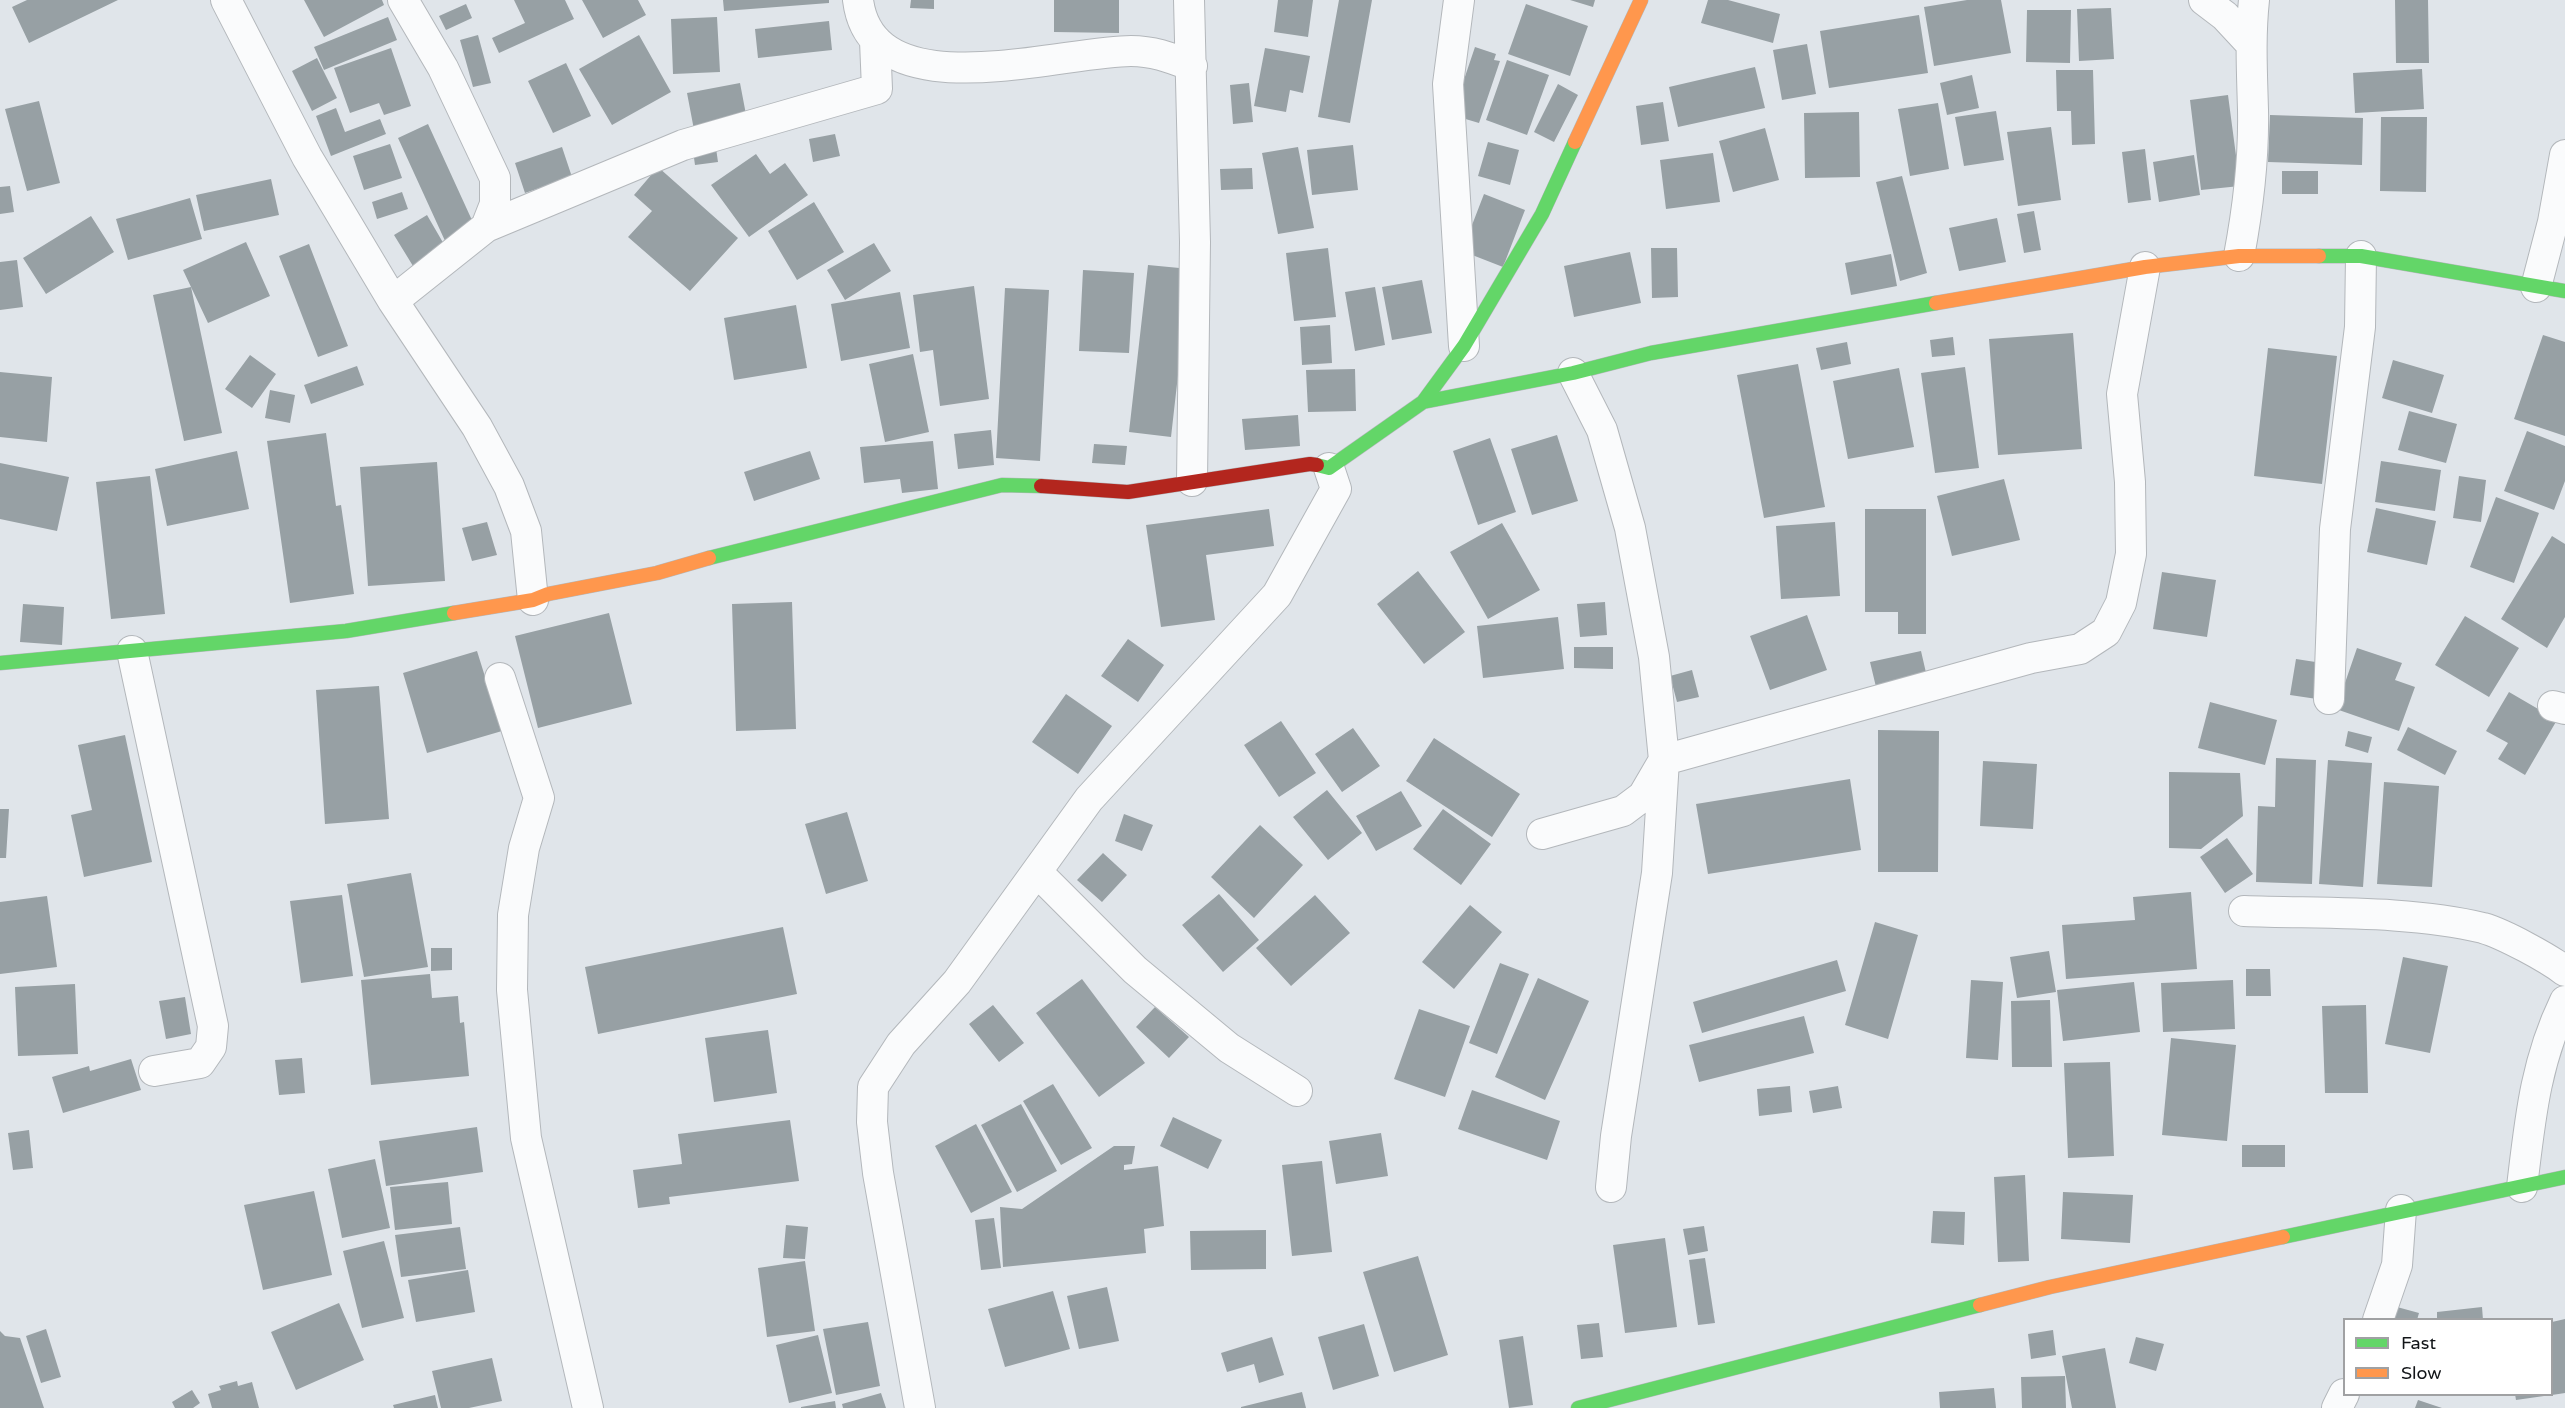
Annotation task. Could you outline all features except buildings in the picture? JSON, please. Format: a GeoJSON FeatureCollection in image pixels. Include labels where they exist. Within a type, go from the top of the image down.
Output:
{"type":"FeatureCollection","features":[{"type":"Feature","properties":{"kind":"street"},"geometry":{"type":"LineString","coordinates":[[226,0],[307,157],[393,301],[477,427],[508,486],[526,531],[533,600]]}},
{"type":"Feature","properties":{"kind":"street"},"geometry":{"type":"LineString","coordinates":[[403,0],[443,68],[495,178],[495,204],[486,228]]}},
{"type":"Feature","properties":{"kind":"street"},"geometry":{"type":"LineString","coordinates":[[393,301],[486,228],[683,145],[877,89],[875,41],[859,8],[858,0]]}},
{"type":"Feature","properties":{"kind":"street"},"geometry":{"type":"LineString","coordinates":[[1189,0],[1195,242],[1192,481]]}},
{"type":"Feature","properties":{"kind":"street"},"geometry":{"type":"LineString","coordinates":[[1460,0],[1448,84],[1464,346]]}},
{"type":"Feature","properties":{"kind":"street"},"geometry":{"type":"LineString","coordinates":[[0,663],[346,631],[533,600],[548,594],[657,573],[754,545],[1002,486],[1057,486],[1128,492],[1310,464],[1329,468],[1424,402],[1464,346],[1542,214],[1641,0]]}},
{"type":"Feature","properties":{"kind":"street"},"geometry":{"type":"LineString","coordinates":[[2204,0],[2225,16],[2251,44]]}},
{"type":"Feature","properties":{"kind":"street"},"geometry":{"type":"LineString","coordinates":[[2239,256],[2249,204],[2253,111],[2251,44],[2254,0]]}},
{"type":"Feature","properties":{"kind":"street"},"geometry":{"type":"LineString","coordinates":[[875,41],[894,56],[927,64],[971,68],[1128,51],[1155,52],[1192,66]]}},
{"type":"Feature","properties":{"kind":"street"},"geometry":{"type":"LineString","coordinates":[[1424,402],[1573,374],[1651,354],[2145,267],[2239,256],[2361,256],[2551,289],[2553,222],[2565,155]]}},
{"type":"Feature","properties":{"kind":"street"},"geometry":{"type":"LineString","coordinates":[[2329,699],[2334,540],[2360,327],[2361,256]]}},
{"type":"Feature","properties":{"kind":"street"},"geometry":{"type":"LineString","coordinates":[[1542,834],[1623,811],[1643,796],[1664,760],[2031,658],[2080,649],[2106,632],[2121,603],[2131,554],[2130,482],[2122,394],[2145,267]]}},
{"type":"Feature","properties":{"kind":"street"},"geometry":{"type":"LineString","coordinates":[[1573,374],[1602,430],[1630,528],[1654,657],[1664,760],[1657,873],[1616,1137],[1611,1187]]}},
{"type":"Feature","properties":{"kind":"street"},"geometry":{"type":"LineString","coordinates":[[920,1408],[878,1173],[872,1122],[873,1087],[901,1044],[957,982],[1089,800],[1278,595],[1335,489],[1329,468]]}},
{"type":"Feature","properties":{"kind":"street"},"geometry":{"type":"LineString","coordinates":[[132,651],[213,1026],[211,1047],[200,1064],[154,1071]]}},
{"type":"Feature","properties":{"kind":"street"},"geometry":{"type":"LineString","coordinates":[[501,678],[539,798],[524,848],[513,915],[512,990],[526,1138],[588,1408]]}},
{"type":"Feature","properties":{"kind":"street"},"geometry":{"type":"LineString","coordinates":[[1037,872],[1135,970],[1229,1048],[1297,1091]]}},
{"type":"Feature","properties":{"kind":"street"},"geometry":{"type":"LineString","coordinates":[[2244,910],[2425,918],[2486,929],[2553,962],[2565,971]]}},
{"type":"Feature","properties":{"kind":"street"},"geometry":{"type":"LineString","coordinates":[[2522,1187],[2533,1090],[2553,1025],[2565,1001]]}},
{"type":"Feature","properties":{"kind":"street"},"geometry":{"type":"LineString","coordinates":[[1578,1408],[2050,1287],[2400,1210],[2565,1177]]}},
{"type":"Feature","properties":{"kind":"street"},"geometry":{"type":"LineString","coordinates":[[2379,1318],[2397,1265],[2400,1210]]}},
{"type":"Feature","properties":{"kind":"traffic: fast"},"geometry":{"type":"LineString","coordinates":[[1317,465],[1329,468],[1423,402],[1464,346],[1542,214],[1575,142]]}},
{"type":"Feature","properties":{"kind":"traffic: fast"},"geometry":{"type":"LineString","coordinates":[[2319,256],[2361,256],[2565,291]]}},
{"type":"Feature","properties":{"kind":"traffic: fast"},"geometry":{"type":"LineString","coordinates":[[1423,402],[1573,373],[1651,353],[1936,303]]}},
{"type":"Feature","properties":{"kind":"traffic: fast"},"geometry":{"type":"LineString","coordinates":[[709,558],[1002,485],[1041,486]]}},
{"type":"Feature","properties":{"kind":"traffic: fast"},"geometry":{"type":"LineString","coordinates":[[0,663],[346,631],[454,613]]}},
{"type":"Feature","properties":{"kind":"traffic: fast"},"geometry":{"type":"LineString","coordinates":[[2283,1237],[2565,1177]]}},
{"type":"Feature","properties":{"kind":"traffic: fast"},"geometry":{"type":"LineString","coordinates":[[1578,1408],[1980,1305]]}},
{"type":"Feature","properties":{"kind":"traffic: slow"},"geometry":{"type":"LineString","coordinates":[[1575,142],[1641,0]]}},
{"type":"Feature","properties":{"kind":"traffic: slow"},"geometry":{"type":"LineString","coordinates":[[1936,303],[2145,267],[2239,256],[2319,256]]}},
{"type":"Feature","properties":{"kind":"traffic: slow"},"geometry":{"type":"LineString","coordinates":[[454,613],[533,600],[548,594],[657,573],[709,558]]}},
{"type":"Feature","properties":{"kind":"traffic: slow"},"geometry":{"type":"LineString","coordinates":[[1980,1305],[2050,1287],[2283,1237]]}},
{"type":"Feature","properties":{"kind":"traffic: jam"},"geometry":{"type":"LineString","coordinates":[[1041,486],[1128,492],[1310,464],[1317,465]]}}]}
